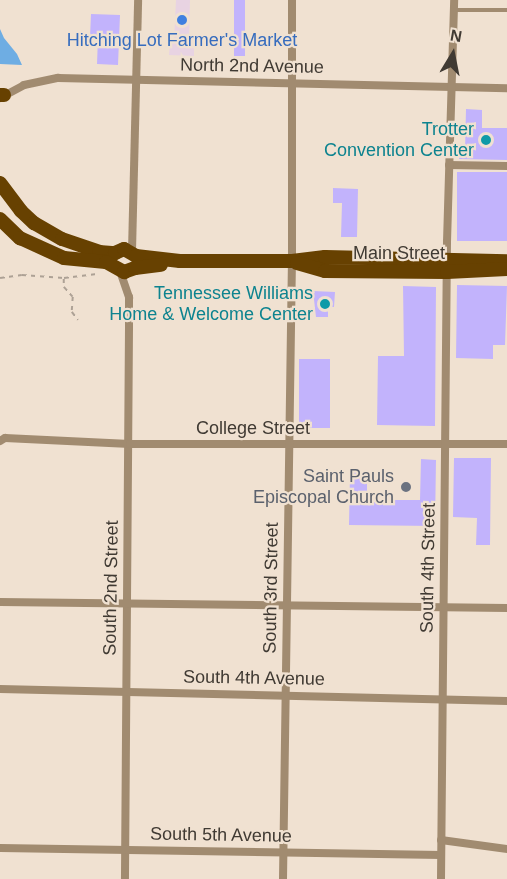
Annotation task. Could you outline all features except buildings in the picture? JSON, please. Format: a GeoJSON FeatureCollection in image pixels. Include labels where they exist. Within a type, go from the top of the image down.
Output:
{"type":"FeatureCollection","features":[{"type":"Feature","properties":{"kind":"main road","name":"Main Street"},"geometry":{"type":"LineString","coordinates":[[0,183],[21,211],[41,227],[83,249],[125,260]]}},
{"type":"Feature","properties":{"kind":"main road","name":"Main Street"},"geometry":{"type":"LineString","coordinates":[[0,219],[21,238],[42,250],[64,258],[174,264],[180,261],[292,261],[325,257],[447,257],[507,261]]}},
{"type":"Feature","properties":{"kind":"main road","name":"Main Street"},"geometry":{"type":"LineString","coordinates":[[292,261],[325,271],[447,272],[507,269]]}},
{"type":"Feature","properties":{"kind":"street","name":"South 2nd Street"},"geometry":{"type":"LineString","coordinates":[[125,879],[130,444],[129,297],[125,260],[131,226],[138,0]]}},
{"type":"Feature","properties":{"kind":"street","name":"South 3rd Street"},"geometry":{"type":"LineString","coordinates":[[283,879],[292,261],[292,0]]}},
{"type":"Feature","properties":{"kind":"street","name":"South 4th Street"},"geometry":{"type":"LineString","coordinates":[[441,879],[447,257],[454,0]]}},
{"type":"Feature","properties":{"kind":"street","name":"North 2nd Avenue"},"geometry":{"type":"LineString","coordinates":[[1,96],[24,85],[58,78],[507,88]]}},
{"type":"Feature","properties":{"kind":"street"},"geometry":{"type":"LineString","coordinates":[[449,165],[507,166]]}},
{"type":"Feature","properties":{"kind":"street","name":"College Street"},"geometry":{"type":"LineString","coordinates":[[0,441],[5,438],[130,444],[507,444]]}},
{"type":"Feature","properties":{"kind":"street"},"geometry":{"type":"LineString","coordinates":[[0,602],[507,608]]}},
{"type":"Feature","properties":{"kind":"street","name":"South 4th Avenue"},"geometry":{"type":"LineString","coordinates":[[0,689],[507,701]]}},
{"type":"Feature","properties":{"kind":"street"},"geometry":{"type":"LineString","coordinates":[[441,840],[507,849]]}},
{"type":"Feature","properties":{"kind":"street","name":"South 5th Avenue"},"geometry":{"type":"LineString","coordinates":[[0,848],[441,855]]}},
{"type":"Feature","properties":{"kind":"lane"},"geometry":{"type":"LineString","coordinates":[[454,10],[507,10]]}},
{"type":"Feature","properties":{"kind":"path"},"geometry":{"type":"LineString","coordinates":[[0,279],[22,275],[64,278],[97,274]]}},
{"type":"Feature","properties":{"kind":"path"},"geometry":{"type":"LineString","coordinates":[[64,278],[64,287],[73,297],[72,312],[78,320]]}},
{"type":"Feature","properties":{"kind":"shaded area","name":"Hitching Lot Farmer's Market"},"geometry":{"type":"Polygon","coordinates":[[[176,0],[190,0],[189,39],[194,40],[194,56],[169,55],[170,42],[174,42],[176,0]]]}},
{"type":"Feature","properties":{"kind":"water"},"geometry":{"type":"Polygon","coordinates":[[[0,29],[17,54],[22,65],[0,64],[0,29]]]}},
{"type":"Feature","properties":{"kind":"place","name":"Hitching Lot Farmer's Market"},"geometry":{"type":"Point","coordinates":[182,20]}},
{"type":"Feature","properties":{"kind":"place","name":"Trotter Convention Center"},"geometry":{"type":"Point","coordinates":[486,140]}},
{"type":"Feature","properties":{"kind":"place","name":"Tennessee Williams Home & Welcome Center"},"geometry":{"type":"Point","coordinates":[325,304]}},
{"type":"Feature","properties":{"kind":"place","name":"Saint Pauls Episcopal Church"},"geometry":{"type":"Point","coordinates":[406,487]}}]}
